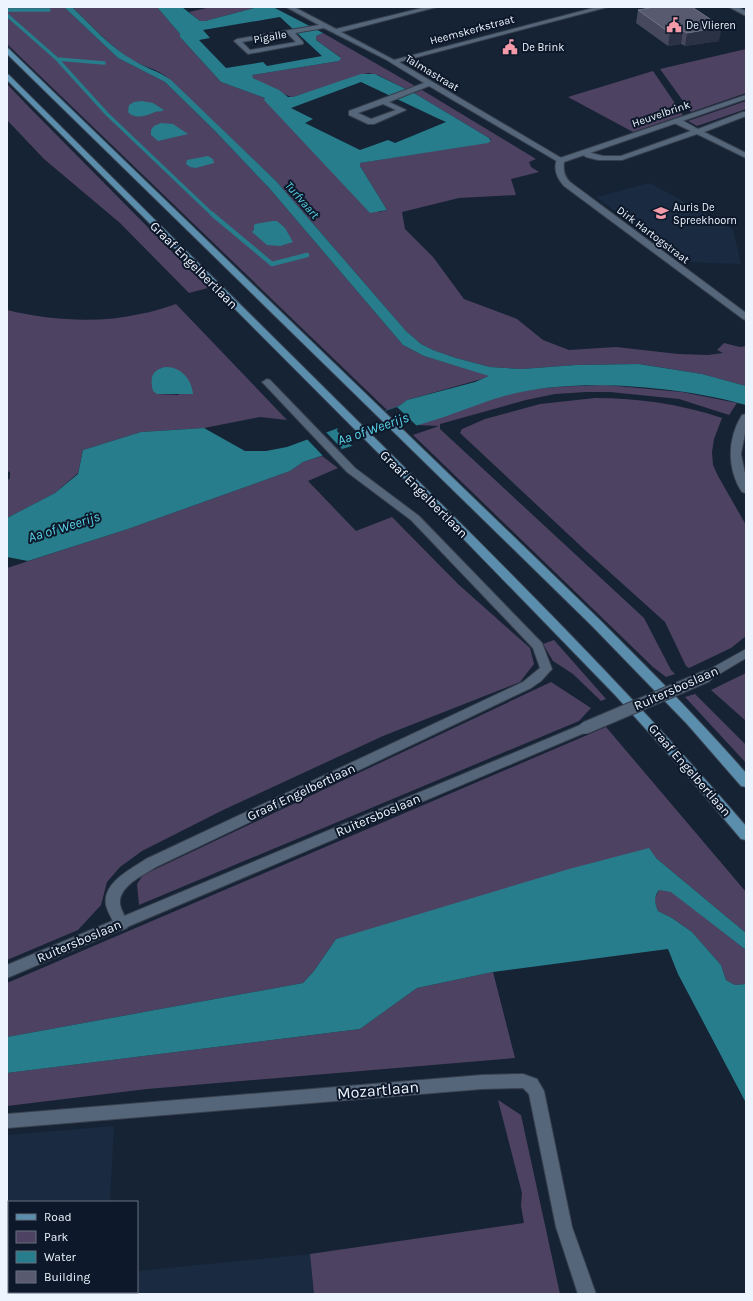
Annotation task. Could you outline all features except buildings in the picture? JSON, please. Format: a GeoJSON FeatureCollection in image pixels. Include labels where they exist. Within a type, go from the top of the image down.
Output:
{"type":"FeatureCollection","features":[{"type":"Feature","properties":{"kind":"main road","name":"Graaf Engelbertlaan"},"geometry":{"type":"LineString","coordinates":[[7,50],[579,607],[678,706],[720,751],[746,782]]}},
{"type":"Feature","properties":{"kind":"main road","name":"Graaf Engelbertlaan"},"geometry":{"type":"LineString","coordinates":[[7,76],[353,422],[619,692],[685,764],[746,835]]}},
{"type":"Feature","properties":{"kind":"street","name":"Talmastraat"},"geometry":{"type":"LineString","coordinates":[[290,7],[393,62],[560,161]]}},
{"type":"Feature","properties":{"kind":"street"},"geometry":{"type":"LineString","coordinates":[[336,31],[434,7]]}},
{"type":"Feature","properties":{"kind":"street","name":"Heemskerkstraat"},"geometry":{"type":"LineString","coordinates":[[393,62],[606,7]]}},
{"type":"Feature","properties":{"kind":"street"},"geometry":{"type":"LineString","coordinates":[[732,7],[746,14]]}},
{"type":"Feature","properties":{"kind":"street","name":"Pigalle"},"geometry":{"type":"LineString","coordinates":[[292,32],[301,43],[248,52],[237,41],[325,26]]}},
{"type":"Feature","properties":{"kind":"street"},"geometry":{"type":"LineString","coordinates":[[382,102],[402,110],[371,122],[352,113],[429,84]]}},
{"type":"Feature","properties":{"kind":"street","name":"Heuvelbrink"},"geometry":{"type":"LineString","coordinates":[[560,161],[746,97]]}},
{"type":"Feature","properties":{"kind":"street"},"geometry":{"type":"LineString","coordinates":[[584,153],[592,157],[604,159],[622,158],[746,114]]}},
{"type":"Feature","properties":{"kind":"street"},"geometry":{"type":"LineString","coordinates":[[677,121],[746,156]]}},
{"type":"Feature","properties":{"kind":"street","name":"Dirk Hartogstraat"},"geometry":{"type":"LineString","coordinates":[[560,161],[560,172],[567,184],[746,317]]}},
{"type":"Feature","properties":{"kind":"street","name":"Graaf Engelbertlaan"},"geometry":{"type":"LineString","coordinates":[[122,924],[113,902],[116,892],[124,880],[151,863],[527,685],[546,669],[538,646],[415,518],[351,470],[267,382]]}},
{"type":"Feature","properties":{"kind":"street"},"geometry":{"type":"LineString","coordinates":[[746,417],[739,430],[735,454],[736,466],[746,490]]}},
{"type":"Feature","properties":{"kind":"street","name":"Ruitersboslaan"},"geometry":{"type":"LineString","coordinates":[[7,972],[707,676],[746,653]]}},
{"type":"Feature","properties":{"kind":"street","name":"Mozartlaan"},"geometry":{"type":"LineString","coordinates":[[7,1121],[482,1082],[523,1081],[531,1084],[536,1091],[564,1227],[587,1294]]}},
{"type":"Feature","properties":{"kind":"shaded area","name":"Auris De Spreekhoorn"},"geometry":{"type":"Polygon","coordinates":[[[650,183],[733,229],[741,264],[683,262],[596,197],[650,183]]]}},
{"type":"Feature","properties":{"kind":"shaded area"},"geometry":{"type":"Polygon","coordinates":[[[114,1126],[110,1201],[8,1201],[8,1293],[138,1293],[138,1271],[310,1254],[314,1294],[7,1294],[7,1135],[114,1126]]]}},
{"type":"Feature","properties":{"kind":"green space"},"geometry":{"type":"Polygon","coordinates":[[[7,7],[64,7],[118,58],[165,82],[215,131],[270,189],[403,345],[424,356],[488,375],[489,377],[407,400],[399,406],[387,410],[7,44],[7,7]]]}},
{"type":"Feature","properties":{"kind":"green space"},"geometry":{"type":"Polygon","coordinates":[[[72,7],[157,7],[180,34],[180,37],[221,82],[265,98],[379,212],[387,210],[360,166],[360,163],[490,142],[491,139],[414,93],[422,90],[536,159],[529,162],[531,167],[539,172],[511,179],[516,195],[459,198],[402,212],[405,229],[433,257],[464,299],[517,319],[543,340],[569,350],[616,347],[678,354],[708,355],[723,353],[717,350],[724,343],[740,347],[746,346],[746,386],[702,374],[640,364],[576,365],[522,369],[490,367],[456,358],[421,344],[406,331],[276,181],[168,78],[160,72],[132,60],[101,35],[72,7]]]}},
{"type":"Feature","properties":{"kind":"green space"},"geometry":{"type":"Polygon","coordinates":[[[211,7],[258,7],[205,21],[200,21],[189,12],[211,7]]]}},
{"type":"Feature","properties":{"kind":"green space"},"geometry":{"type":"Polygon","coordinates":[[[323,33],[415,86],[406,89],[378,75],[368,73],[293,97],[252,77],[252,75],[339,61],[340,57],[316,40],[316,36],[323,33]]]}},
{"type":"Feature","properties":{"kind":"green space"},"geometry":{"type":"Polygon","coordinates":[[[746,49],[746,93],[691,112],[660,69],[746,49]]]}},
{"type":"Feature","properties":{"kind":"green space"},"geometry":{"type":"Polygon","coordinates":[[[653,71],[683,115],[633,132],[568,97],[653,71]]]}},
{"type":"Feature","properties":{"kind":"green space"},"geometry":{"type":"Polygon","coordinates":[[[7,84],[208,288],[189,293],[120,223],[44,159],[7,120],[7,84]]]}},
{"type":"Feature","properties":{"kind":"green space"},"geometry":{"type":"Polygon","coordinates":[[[746,101],[746,109],[700,125],[697,126],[688,121],[746,101]]]}},
{"type":"Feature","properties":{"kind":"green space"},"geometry":{"type":"Polygon","coordinates":[[[176,304],[287,420],[260,417],[204,428],[141,432],[83,450],[78,473],[55,493],[7,518],[7,481],[10,478],[10,472],[7,471],[7,310],[39,316],[73,320],[90,320],[124,317],[149,312],[176,304]],[[160,368],[158,394],[179,395],[160,368]]]}},
{"type":"Feature","properties":{"kind":"green space"},"geometry":{"type":"Polygon","coordinates":[[[606,385],[682,392],[737,403],[729,415],[679,399],[610,392],[555,394],[526,400],[440,424],[440,429],[644,618],[671,670],[675,674],[666,677],[653,667],[413,435],[439,426],[417,425],[510,394],[565,386],[606,385]]]}},
{"type":"Feature","properties":{"kind":"green space"},"geometry":{"type":"Polygon","coordinates":[[[595,398],[628,399],[659,403],[691,409],[722,418],[714,439],[712,452],[713,465],[746,525],[746,636],[731,648],[689,668],[686,666],[665,622],[585,550],[460,433],[462,429],[485,419],[540,404],[595,398]]]}},
{"type":"Feature","properties":{"kind":"green space"},"geometry":{"type":"Polygon","coordinates":[[[322,456],[338,468],[308,481],[356,531],[392,517],[458,584],[530,648],[534,664],[520,682],[383,736],[221,811],[142,851],[120,867],[107,882],[101,905],[78,930],[7,960],[7,568],[128,529],[290,471],[303,462],[322,456]]]}},
{"type":"Feature","properties":{"kind":"green space"},"geometry":{"type":"Polygon","coordinates":[[[554,640],[606,699],[601,701],[573,674],[553,661],[543,644],[554,640]]]}},
{"type":"Feature","properties":{"kind":"green space"},"geometry":{"type":"Polygon","coordinates":[[[746,673],[746,721],[711,690],[746,673]]]}},
{"type":"Feature","properties":{"kind":"green space"},"geometry":{"type":"Polygon","coordinates":[[[551,682],[591,708],[579,721],[139,905],[137,884],[143,875],[551,682]]]}},
{"type":"Feature","properties":{"kind":"green space"},"geometry":{"type":"Polygon","coordinates":[[[695,694],[746,745],[746,763],[685,697],[695,694]]]}},
{"type":"Feature","properties":{"kind":"green space"},"geometry":{"type":"Polygon","coordinates":[[[606,727],[746,892],[746,933],[656,858],[336,939],[314,971],[303,983],[7,1037],[7,983],[606,727]]]}},
{"type":"Feature","properties":{"kind":"green space"},"geometry":{"type":"Polygon","coordinates":[[[659,890],[671,891],[746,950],[746,984],[735,985],[726,980],[721,965],[692,932],[672,918],[658,911],[654,900],[659,890]]]}},
{"type":"Feature","properties":{"kind":"green space"},"geometry":{"type":"Polygon","coordinates":[[[493,972],[515,1058],[147,1089],[7,1106],[7,1073],[360,1029],[417,988],[493,972]]]}},
{"type":"Feature","properties":{"kind":"green space"},"geometry":{"type":"Polygon","coordinates":[[[498,1100],[521,1115],[560,1294],[314,1294],[310,1254],[524,1223],[521,1206],[522,1193],[498,1100]]]}},
{"type":"Feature","properties":{"kind":"water","name":"Aa of Weerijs"},"geometry":{"type":"Polygon","coordinates":[[[64,7],[72,7],[116,49],[138,63],[162,74],[171,80],[276,181],[406,331],[421,344],[456,358],[490,367],[522,369],[576,365],[639,364],[702,374],[746,386],[746,405],[694,393],[634,386],[574,386],[546,388],[511,394],[303,462],[290,471],[128,529],[28,561],[7,557],[7,518],[55,493],[78,474],[83,450],[141,432],[204,428],[245,451],[266,451],[287,447],[399,406],[407,400],[475,382],[489,376],[424,356],[403,345],[270,189],[215,131],[165,82],[118,58],[64,7]]]}},
{"type":"Feature","properties":{"kind":"water"},"geometry":{"type":"Polygon","coordinates":[[[157,7],[182,7],[200,21],[205,21],[258,7],[273,7],[323,33],[316,36],[316,40],[341,58],[339,61],[252,75],[253,78],[279,90],[288,97],[293,97],[361,74],[375,74],[414,93],[489,138],[491,141],[488,143],[360,163],[360,166],[387,210],[370,213],[264,100],[265,98],[221,82],[180,37],[180,34],[157,7]],[[280,17],[203,30],[210,38],[199,40],[226,68],[263,62],[267,66],[322,56],[280,17]],[[361,82],[291,108],[313,119],[305,123],[360,150],[388,140],[395,143],[446,122],[437,118],[361,82]]]}},
{"type":"Feature","properties":{"kind":"water"},"geometry":{"type":"Polygon","coordinates":[[[142,101],[153,103],[164,110],[137,117],[128,112],[129,105],[134,102],[142,101]]]}},
{"type":"Feature","properties":{"kind":"water"},"geometry":{"type":"Polygon","coordinates":[[[161,123],[173,124],[188,134],[158,141],[151,135],[151,130],[154,126],[161,123]]]}},
{"type":"Feature","properties":{"kind":"water"},"geometry":{"type":"Polygon","coordinates":[[[208,156],[213,159],[214,163],[196,168],[190,167],[186,164],[187,160],[208,156]]]}},
{"type":"Feature","properties":{"kind":"water"},"geometry":{"type":"Polygon","coordinates":[[[277,221],[285,228],[293,242],[280,246],[267,245],[252,232],[254,230],[254,225],[277,221]]]}},
{"type":"Feature","properties":{"kind":"water"},"geometry":{"type":"Polygon","coordinates":[[[165,367],[176,369],[184,374],[190,383],[193,394],[157,394],[153,391],[152,379],[154,373],[160,368],[165,367]]]}},
{"type":"Feature","properties":{"kind":"water"},"geometry":{"type":"Polygon","coordinates":[[[649,848],[656,858],[746,933],[746,950],[671,892],[659,890],[655,898],[658,911],[672,918],[692,932],[721,965],[726,980],[735,985],[746,984],[746,1103],[678,974],[668,949],[493,972],[417,988],[360,1029],[7,1073],[7,1037],[303,983],[314,971],[336,939],[569,869],[649,848]]]}},
{"type":"Feature","properties":{"kind":"pier"},"geometry":{"type":"Polygon","coordinates":[[[397,407],[417,426],[355,447],[349,444],[337,431],[338,427],[397,407]]]}},
{"type":"Feature","properties":{"kind":"pier"},"geometry":{"type":"Polygon","coordinates":[[[325,431],[342,449],[323,456],[306,438],[325,431]]]}},
{"type":"Feature","properties":{"kind":"waterway"},"geometry":{"type":"LineString","coordinates":[[7,10],[49,10]]}},
{"type":"Feature","properties":{"kind":"waterway"},"geometry":{"type":"LineString","coordinates":[[7,15],[57,59]]}},
{"type":"Feature","properties":{"kind":"waterway"},"geometry":{"type":"LineString","coordinates":[[57,59],[104,63]]}},
{"type":"Feature","properties":{"kind":"waterway"},"geometry":{"type":"LineString","coordinates":[[57,59],[107,114],[213,215]]}},
{"type":"Feature","properties":{"kind":"waterway"},"geometry":{"type":"LineString","coordinates":[[212,214],[272,264],[307,255]]}},
{"type":"Feature","properties":{"kind":"place","name":"De Vlieren"},"geometry":{"type":"Point","coordinates":[674,25]}},
{"type":"Feature","properties":{"kind":"place","name":"De Brink"},"geometry":{"type":"Point","coordinates":[510,47]}},
{"type":"Feature","properties":{"kind":"place","name":"Auris De Spreekhoorn"},"geometry":{"type":"Point","coordinates":[661,213]}},
{"type":"Feature","properties":{"kind":"water label","name":"Turfvaart"},"geometry":{"type":"Point","coordinates":[302,200]}}]}
